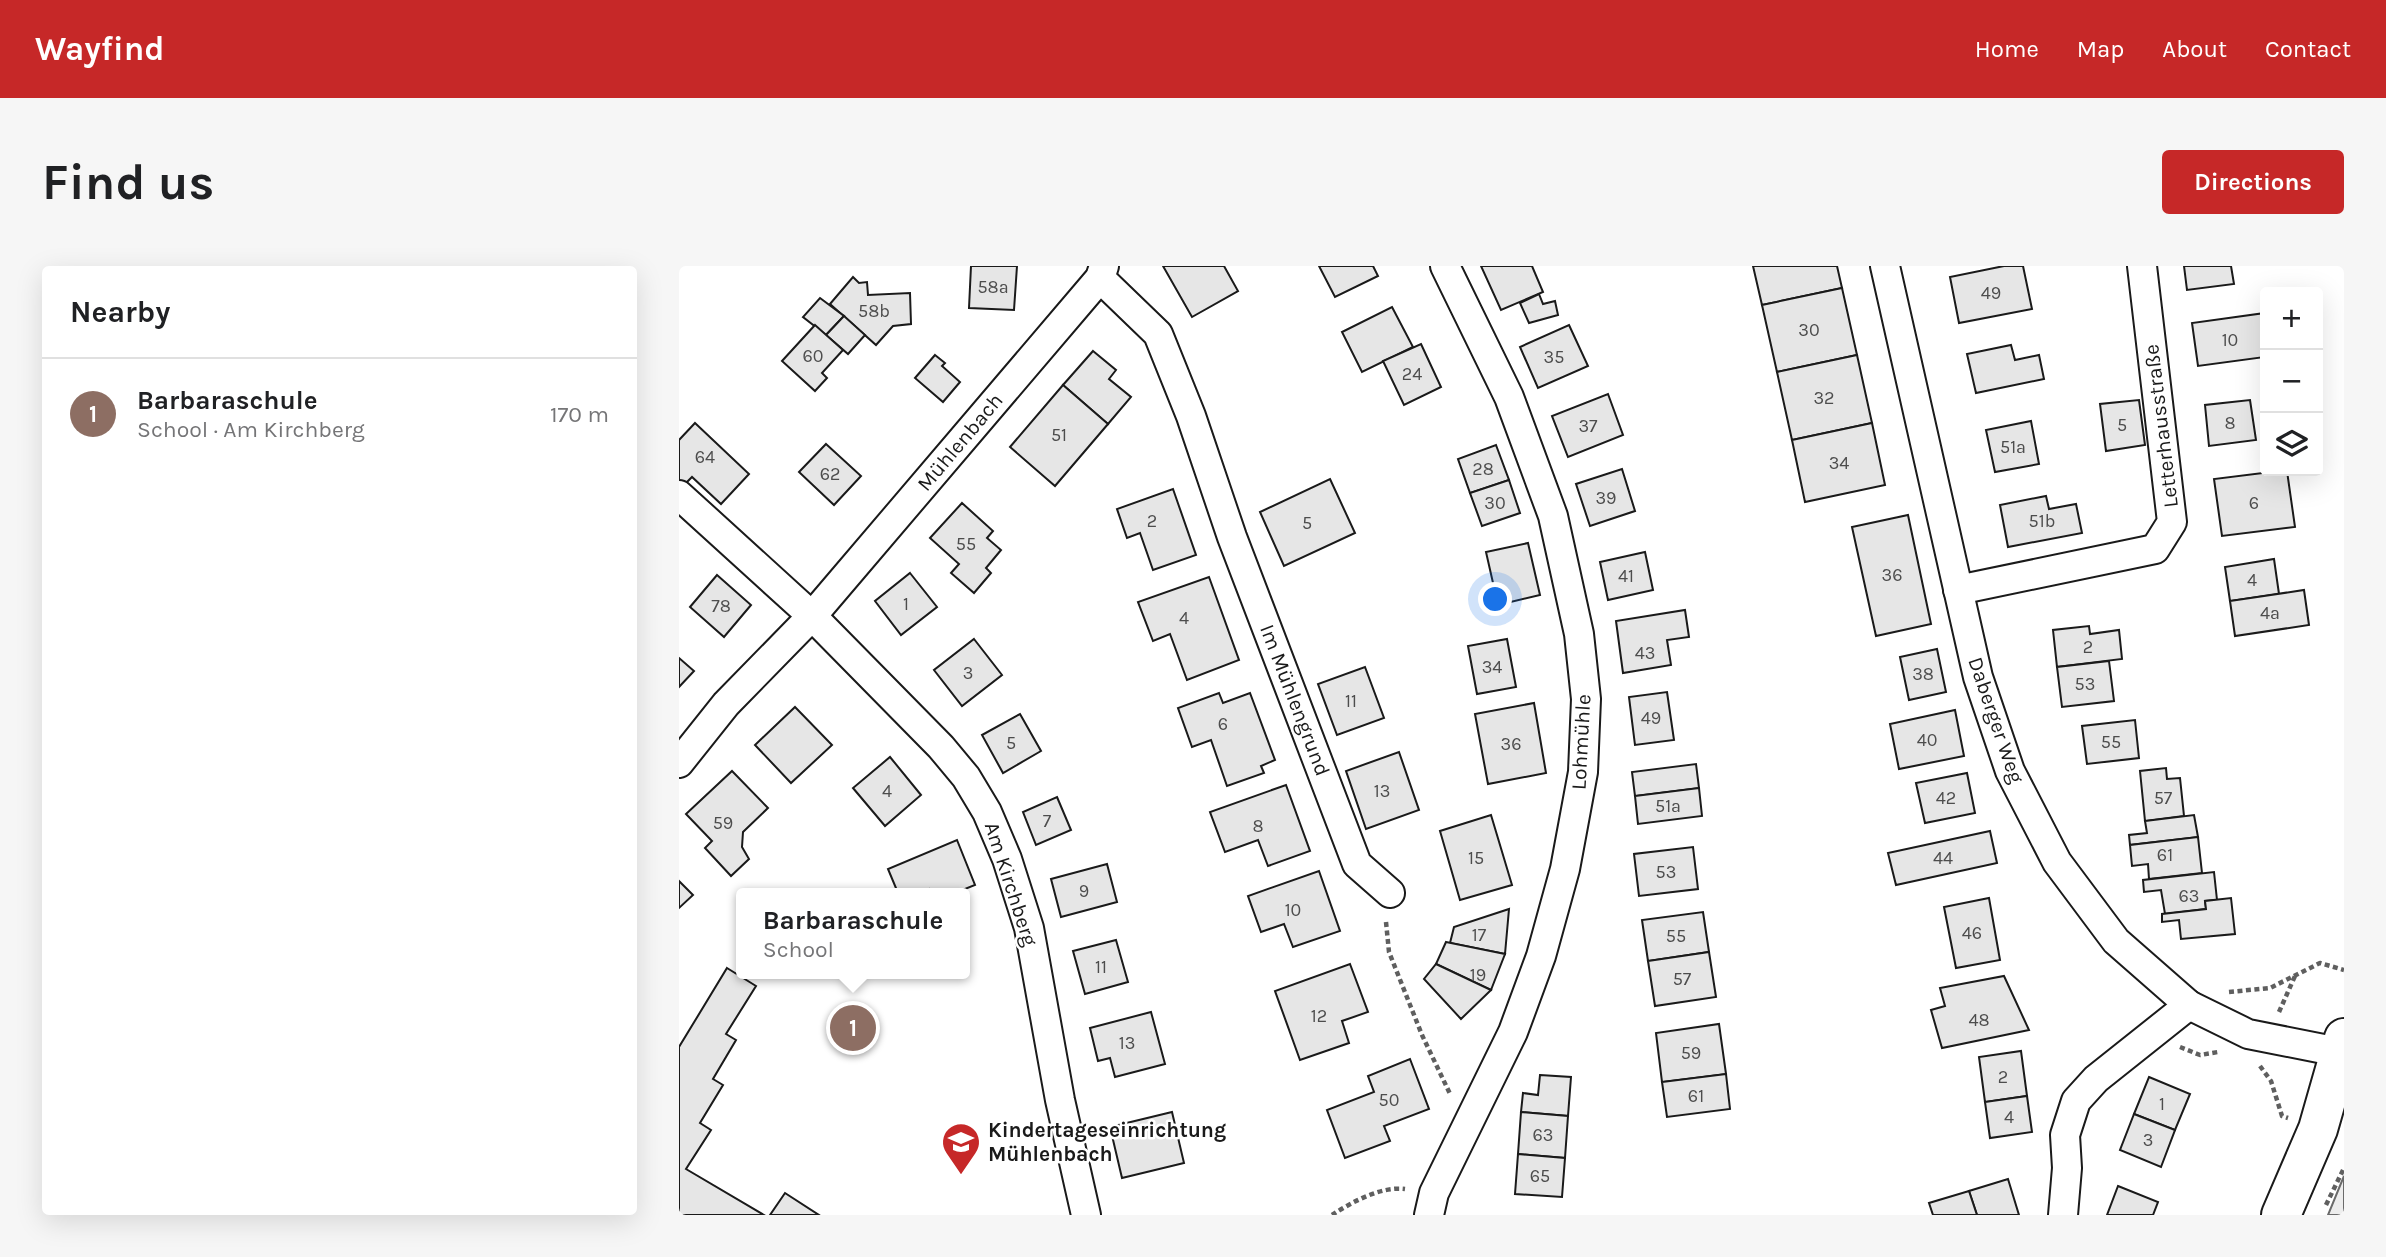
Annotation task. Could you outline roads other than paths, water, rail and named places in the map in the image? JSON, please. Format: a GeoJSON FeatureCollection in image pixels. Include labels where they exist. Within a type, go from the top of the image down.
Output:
{"type":"FeatureCollection","features":[{"type":"Feature","properties":{"kind":"main road"},"geometry":{"type":"LineString","coordinates":[[2281,1215],[2318,1129],[2343,1047]]}},
{"type":"Feature","properties":{"kind":"street","name":"Lohmühle"},"geometry":{"type":"LineString","coordinates":[[1431,1204],[1513,1032],[1541,956],[1562,881],[1583,772],[1586,699],[1579,634],[1553,516],[1509,397],[1445,266]]}},
{"type":"Feature","properties":{"kind":"street","name":"Daberger Weg"},"geometry":{"type":"LineString","coordinates":[[1885,266],[1978,677],[2010,771],[2057,862],[2116,941],[2189,1005],[2248,1034],[2343,1047]]}},
{"type":"Feature","properties":{"kind":"street","name":"Letterhausstraße"},"geometry":{"type":"LineString","coordinates":[[1958,590],[2155,549],[2172,522],[2142,266]]}},
{"type":"Feature","properties":{"kind":"street","name":"Mühlenbach"},"geometry":{"type":"LineString","coordinates":[[679,763],[726,704],[812,616],[1102,272]]}},
{"type":"Feature","properties":{"kind":"street","name":"Im Mühlengrund"},"geometry":{"type":"LineString","coordinates":[[1102,272],[1158,334],[1357,864],[1390,893]]}},
{"type":"Feature","properties":{"kind":"street"},"geometry":{"type":"LineString","coordinates":[[679,495],[812,616]]}},
{"type":"Feature","properties":{"kind":"street","name":"Am Kirchberg"},"geometry":{"type":"LineString","coordinates":[[812,616],[941,747],[966,777],[987,812],[1007,859],[1029,928],[1060,1100],[1086,1215]]}},
{"type":"Feature","properties":{"kind":"street"},"geometry":{"type":"LineString","coordinates":[[2063,1215],[2067,1168],[2065,1135],[2076,1101],[2096,1079],[2189,1005]]}},
{"type":"Feature","properties":{"kind":"place","name":"Barbaraschule"},"geometry":{"type":"Point","coordinates":[853,1028]}},
{"type":"Feature","properties":{"kind":"place","name":"Kindertageseinrichtung Mühlenbach"},"geometry":{"type":"Point","coordinates":[961,1176]}}]}
